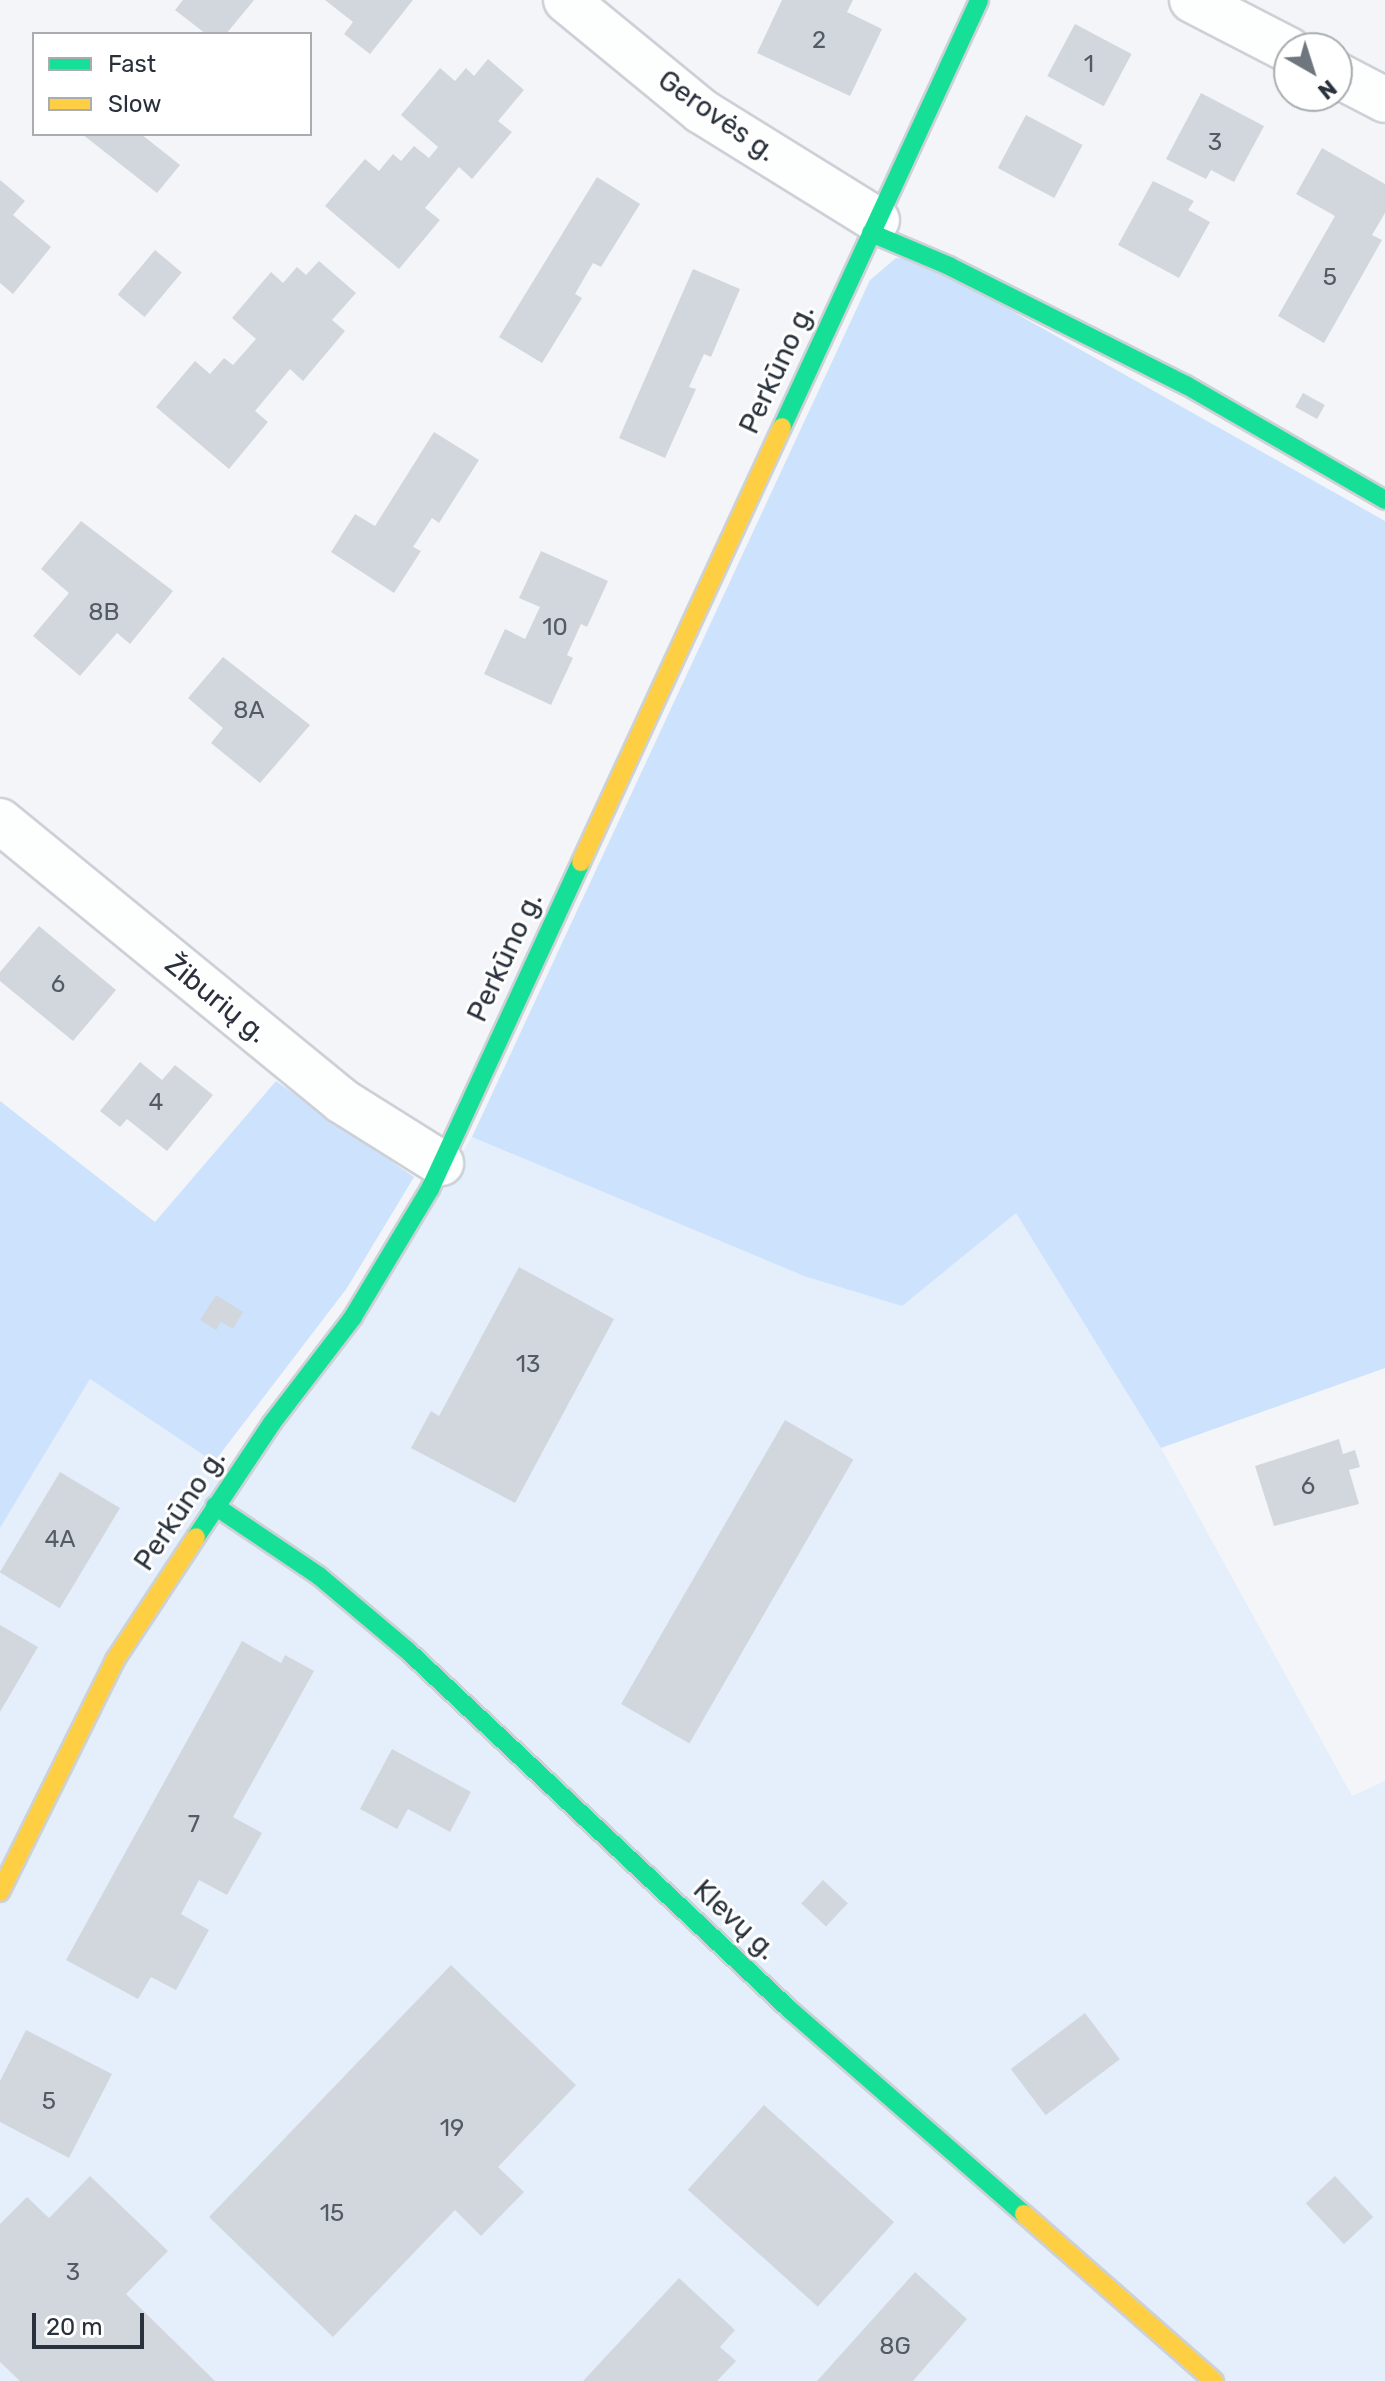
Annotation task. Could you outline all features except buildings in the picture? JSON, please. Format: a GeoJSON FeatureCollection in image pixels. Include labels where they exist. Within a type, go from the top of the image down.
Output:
{"type":"FeatureCollection","features":[{"type":"Feature","properties":{"kind":"street","name":"Gerovės g."},"geometry":{"type":"LineString","coordinates":[[566,0],[701,111],[874,226]]}},
{"type":"Feature","properties":{"kind":"street","name":"Perkūno g."},"geometry":{"type":"LineString","coordinates":[[0,1892],[115,1660],[215,1506],[353,1317],[441,1163],[979,0]]}},
{"type":"Feature","properties":{"kind":"street"},"geometry":{"type":"LineString","coordinates":[[1192,0],[1273,42]]}},
{"type":"Feature","properties":{"kind":"street"},"geometry":{"type":"LineString","coordinates":[[1353,83],[1385,100]]}},
{"type":"Feature","properties":{"kind":"street"},"geometry":{"type":"LineString","coordinates":[[874,226],[1186,385],[1385,500]]}},
{"type":"Feature","properties":{"kind":"street","name":"Žiburių g."},"geometry":{"type":"LineString","coordinates":[[0,821],[342,1101],[441,1163]]}},
{"type":"Feature","properties":{"kind":"street","name":"Klevų g."},"geometry":{"type":"LineString","coordinates":[[215,1506],[319,1576],[408,1651],[790,2010],[1214,2381]]}},
{"type":"Feature","properties":{"kind":"shaded area"},"geometry":{"type":"Polygon","coordinates":[[[896,258],[921,260],[1385,521],[1385,1368],[1161,1448],[1016,1213],[902,1306],[804,1276],[472,1137],[870,280],[896,258]]]}},
{"type":"Feature","properties":{"kind":"shaded area"},"geometry":{"type":"Polygon","coordinates":[[[276,1081],[414,1177],[347,1288],[214,1462],[90,1379],[0,1528],[0,1101],[155,1222],[276,1081]]]}},
{"type":"Feature","properties":{"kind":"shaded area"},"geometry":{"type":"Polygon","coordinates":[[[472,1137],[804,1276],[1016,1213],[1161,1448],[1352,1796],[1385,1781],[1385,2381],[0,2381],[0,1528],[90,1379],[246,1483],[472,1137]]]}},
{"type":"Feature","properties":{"kind":"traffic: fast"},"geometry":{"type":"LineString","coordinates":[[782,427],[979,0]]}},
{"type":"Feature","properties":{"kind":"traffic: fast"},"geometry":{"type":"LineString","coordinates":[[871,233],[949,266],[1186,385],[1385,500]]}},
{"type":"Feature","properties":{"kind":"traffic: fast"},"geometry":{"type":"LineString","coordinates":[[196,1537],[272,1423],[353,1317],[430,1189],[581,862]]}},
{"type":"Feature","properties":{"kind":"traffic: fast"},"geometry":{"type":"LineString","coordinates":[[215,1506],[319,1576],[408,1651],[790,2010],[1024,2214]]}},
{"type":"Feature","properties":{"kind":"traffic: slow"},"geometry":{"type":"LineString","coordinates":[[581,862],[782,427]]}},
{"type":"Feature","properties":{"kind":"traffic: slow"},"geometry":{"type":"LineString","coordinates":[[0,1892],[115,1660],[196,1537]]}},
{"type":"Feature","properties":{"kind":"traffic: slow"},"geometry":{"type":"LineString","coordinates":[[1024,2214],[1214,2381]]}}]}
